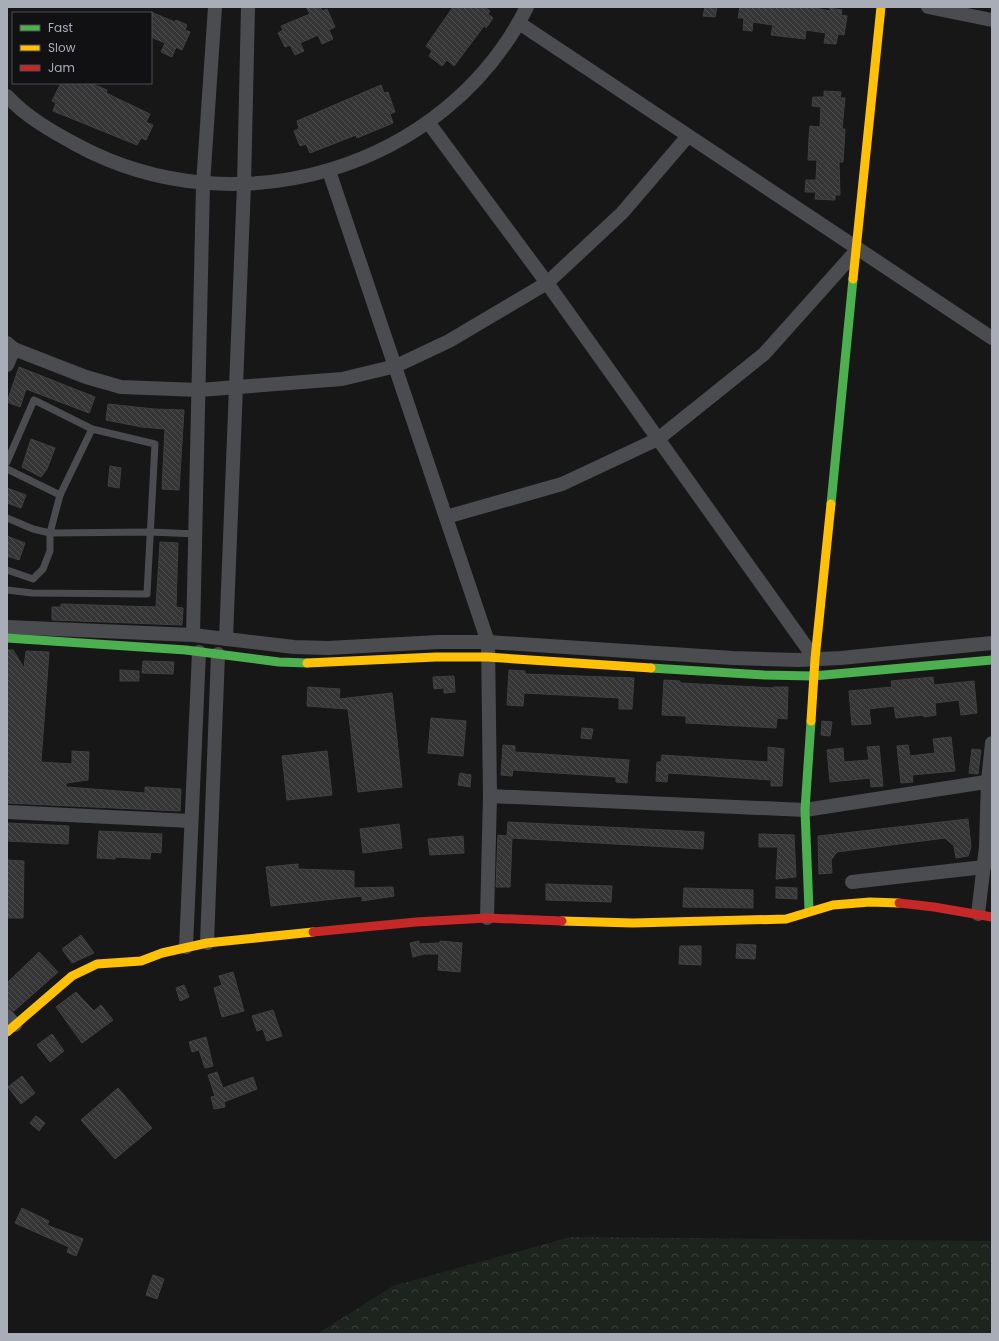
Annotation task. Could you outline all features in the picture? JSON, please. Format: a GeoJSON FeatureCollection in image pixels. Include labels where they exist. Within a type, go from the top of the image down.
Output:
{"type":"FeatureCollection","features":[{"type":"Feature","properties":{"kind":"street"},"geometry":{"type":"LineString","coordinates":[[193,635],[204,184],[214,7]]}},
{"type":"Feature","properties":{"kind":"street"},"geometry":{"type":"LineString","coordinates":[[226,639],[244,185],[248,7]]}},
{"type":"Feature","properties":{"kind":"street"},"geometry":{"type":"LineString","coordinates":[[8,101],[53,132],[98,157],[150,175],[204,184],[244,185],[287,181],[329,171],[381,150],[428,122],[479,77],[500,51],[519,23],[527,7]]}},
{"type":"Feature","properties":{"kind":"street"},"geometry":{"type":"LineString","coordinates":[[809,910],[805,810],[814,659],[881,7]]}},
{"type":"Feature","properties":{"kind":"street"},"geometry":{"type":"LineString","coordinates":[[928,7],[992,20]]}},
{"type":"Feature","properties":{"kind":"street"},"geometry":{"type":"LineString","coordinates":[[519,23],[992,338]]}},
{"type":"Feature","properties":{"kind":"street"},"geometry":{"type":"LineString","coordinates":[[428,122],[547,283],[814,659]]}},
{"type":"Feature","properties":{"kind":"street"},"geometry":{"type":"LineString","coordinates":[[7,365],[11,346],[86,377],[121,387],[199,390],[235,386],[342,379],[396,366],[449,341],[547,283],[622,213],[688,136]]}},
{"type":"Feature","properties":{"kind":"street"},"geometry":{"type":"LineString","coordinates":[[329,171],[488,642],[487,658],[490,796],[487,918]]}},
{"type":"Feature","properties":{"kind":"street"},"geometry":{"type":"LineString","coordinates":[[446,517],[562,484],[658,439],[764,354],[857,249]]}},
{"type":"Feature","properties":{"kind":"street"},"geometry":{"type":"LineString","coordinates":[[7,627],[193,635],[294,647],[328,648],[438,642],[488,642],[733,658],[814,659],[992,643]]}},
{"type":"Feature","properties":{"kind":"street"},"geometry":{"type":"LineString","coordinates":[[7,638],[199,652],[279,662],[321,664],[436,657],[487,658],[764,675],[813,676],[992,660]]}},
{"type":"Feature","properties":{"kind":"street"},"geometry":{"type":"LineString","coordinates":[[186,947],[199,652]]}},
{"type":"Feature","properties":{"kind":"street"},"geometry":{"type":"LineString","coordinates":[[207,943],[218,654]]}},
{"type":"Feature","properties":{"kind":"street"},"geometry":{"type":"LineString","coordinates":[[978,914],[986,847],[992,743]]}},
{"type":"Feature","properties":{"kind":"street"},"geometry":{"type":"LineString","coordinates":[[490,796],[805,810],[990,781]]}},
{"type":"Feature","properties":{"kind":"street"},"geometry":{"type":"LineString","coordinates":[[7,812],[191,822]]}},
{"type":"Feature","properties":{"kind":"street"},"geometry":{"type":"LineString","coordinates":[[852,882],[984,867]]}},
{"type":"Feature","properties":{"kind":"street"},"geometry":{"type":"LineString","coordinates":[[10,1024],[72,976],[86,968],[97,964],[141,961],[186,947],[207,943],[416,922],[487,918],[633,923],[786,919],[809,910],[835,905],[889,902],[992,916]]}},
{"type":"Feature","properties":{"kind":"lane"},"geometry":{"type":"LineString","coordinates":[[7,462],[34,400],[92,429],[156,444],[147,594],[32,593],[7,590]]}},
{"type":"Feature","properties":{"kind":"lane"},"geometry":{"type":"LineString","coordinates":[[7,570],[33,579],[43,569],[50,551],[50,534],[60,495],[92,429]]}},
{"type":"Feature","properties":{"kind":"lane"},"geometry":{"type":"LineString","coordinates":[[7,469],[60,495]]}},
{"type":"Feature","properties":{"kind":"lane"},"geometry":{"type":"LineString","coordinates":[[7,518],[32,529],[50,534],[150,532],[196,534]]}},
{"type":"Feature","properties":{"kind":"green space"},"geometry":{"type":"Polygon","coordinates":[[[570,1237],[992,1241],[992,1334],[317,1334],[393,1286],[570,1237]]]}},
{"type":"Feature","properties":{"kind":"building"},"geometry":{"type":"Polygon","coordinates":[[[306,7],[320,7],[322,11],[327,9],[335,27],[329,30],[333,39],[322,44],[318,35],[300,43],[304,51],[295,55],[290,45],[285,47],[278,33],[283,30],[281,26],[310,14],[306,7]]]}},
{"type":"Feature","properties":{"kind":"building"},"geometry":{"type":"Polygon","coordinates":[[[453,7],[485,7],[490,11],[488,14],[493,18],[486,28],[484,26],[454,66],[447,60],[442,66],[429,56],[432,51],[426,46],[453,7]]]}},
{"type":"Feature","properties":{"kind":"building"},"geometry":{"type":"Polygon","coordinates":[[[705,7],[717,7],[715,17],[703,16],[705,7]]]}},
{"type":"Feature","properties":{"kind":"building"},"geometry":{"type":"Polygon","coordinates":[[[740,7],[810,7],[830,11],[830,8],[842,10],[841,15],[847,16],[844,35],[838,34],[836,44],[824,43],[826,33],[806,30],[805,39],[771,35],[773,25],[753,22],[752,31],[743,30],[744,18],[738,18],[740,7]]]}},
{"type":"Feature","properties":{"kind":"building"},"geometry":{"type":"Polygon","coordinates":[[[152,12],[175,22],[176,20],[187,25],[185,30],[190,32],[182,50],[176,47],[172,57],[161,52],[165,43],[152,37],[152,12]]]}},
{"type":"Feature","properties":{"kind":"building"},"geometry":{"type":"Polygon","coordinates":[[[60,84],[92,84],[107,90],[106,93],[150,114],[146,122],[153,125],[146,140],[141,138],[137,145],[53,111],[56,103],[52,101],[60,84]]]}},
{"type":"Feature","properties":{"kind":"building"},"geometry":{"type":"Polygon","coordinates":[[[381,85],[384,93],[388,92],[395,112],[390,114],[393,123],[357,138],[356,135],[310,153],[306,144],[300,146],[294,131],[299,129],[297,121],[381,85]]]}},
{"type":"Feature","properties":{"kind":"building"},"geometry":{"type":"Polygon","coordinates":[[[824,91],[841,92],[840,98],[845,98],[842,129],[845,129],[843,162],[839,162],[840,195],[835,195],[835,200],[815,199],[816,192],[805,192],[806,180],[816,180],[817,160],[808,160],[809,138],[810,126],[820,127],[821,107],[812,106],[813,97],[824,97],[824,91]]]}},
{"type":"Feature","properties":{"kind":"building"},"geometry":{"type":"Polygon","coordinates":[[[19,367],[95,397],[89,413],[26,389],[20,407],[7,402],[19,367]]]}},
{"type":"Feature","properties":{"kind":"building"},"geometry":{"type":"Polygon","coordinates":[[[108,404],[154,409],[184,410],[179,490],[162,489],[165,429],[142,427],[106,420],[108,404]]]}},
{"type":"Feature","properties":{"kind":"building"},"geometry":{"type":"Polygon","coordinates":[[[31,439],[55,448],[47,469],[41,477],[22,467],[31,439]]]}},
{"type":"Feature","properties":{"kind":"building"},"geometry":{"type":"Polygon","coordinates":[[[110,466],[121,468],[119,488],[108,486],[110,466]]]}},
{"type":"Feature","properties":{"kind":"building"},"geometry":{"type":"Polygon","coordinates":[[[7,488],[26,495],[21,508],[7,503],[7,488]]]}},
{"type":"Feature","properties":{"kind":"building"},"geometry":{"type":"Polygon","coordinates":[[[7,536],[25,543],[19,560],[7,556],[7,536]]]}},
{"type":"Feature","properties":{"kind":"building"},"geometry":{"type":"Polygon","coordinates":[[[160,542],[178,543],[176,607],[183,608],[182,625],[52,620],[52,607],[61,607],[61,604],[156,607],[160,542]]]}},
{"type":"Feature","properties":{"kind":"building"},"geometry":{"type":"Polygon","coordinates":[[[7,650],[13,650],[24,668],[26,651],[49,652],[41,762],[72,764],[72,751],[89,752],[88,780],[66,783],[66,787],[145,793],[145,787],[181,789],[180,811],[7,803],[7,650]]]}},
{"type":"Feature","properties":{"kind":"building"},"geometry":{"type":"Polygon","coordinates":[[[143,661],[174,662],[173,674],[142,673],[143,661]]]}},
{"type":"Feature","properties":{"kind":"building"},"geometry":{"type":"Polygon","coordinates":[[[120,670],[139,671],[139,681],[120,681],[120,670]]]}},
{"type":"Feature","properties":{"kind":"building"},"geometry":{"type":"Polygon","coordinates":[[[509,670],[525,671],[525,674],[634,678],[632,709],[619,709],[619,698],[524,693],[523,706],[507,705],[509,670]]]}},
{"type":"Feature","properties":{"kind":"building"},"geometry":{"type":"Polygon","coordinates":[[[454,676],[455,692],[444,693],[444,688],[434,689],[433,677],[454,676]]]}},
{"type":"Feature","properties":{"kind":"building"},"geometry":{"type":"Polygon","coordinates":[[[933,677],[934,685],[974,681],[977,713],[961,715],[959,700],[935,703],[936,715],[896,718],[894,706],[869,709],[871,724],[852,725],[849,691],[892,687],[891,681],[933,677]]]}},
{"type":"Feature","properties":{"kind":"building"},"geometry":{"type":"Polygon","coordinates":[[[664,680],[680,681],[680,683],[774,688],[788,687],[787,719],[777,718],[776,728],[686,723],[686,716],[662,715],[664,680]]]}},
{"type":"Feature","properties":{"kind":"building"},"geometry":{"type":"Polygon","coordinates":[[[308,687],[340,689],[339,699],[392,693],[402,787],[358,792],[348,709],[307,706],[308,687]]]}},
{"type":"Feature","properties":{"kind":"building"},"geometry":{"type":"Polygon","coordinates":[[[431,718],[466,721],[463,756],[428,753],[431,718]]]}},
{"type":"Feature","properties":{"kind":"building"},"geometry":{"type":"Polygon","coordinates":[[[822,721],[832,722],[830,736],[821,735],[822,721]]]}},
{"type":"Feature","properties":{"kind":"building"},"geometry":{"type":"Polygon","coordinates":[[[582,728],[593,729],[591,739],[581,738],[582,728]]]}},
{"type":"Feature","properties":{"kind":"building"},"geometry":{"type":"Polygon","coordinates":[[[951,737],[955,771],[912,775],[913,782],[901,783],[897,746],[908,745],[910,756],[935,753],[933,739],[951,737]]]}},
{"type":"Feature","properties":{"kind":"building"},"geometry":{"type":"Polygon","coordinates":[[[503,745],[515,746],[515,752],[629,760],[627,783],[616,782],[616,777],[513,770],[512,776],[501,775],[503,745]]]}},
{"type":"Feature","properties":{"kind":"building"},"geometry":{"type":"Polygon","coordinates":[[[879,746],[883,786],[871,787],[870,778],[830,782],[827,750],[843,748],[844,762],[869,760],[867,747],[879,746]]]}},
{"type":"Feature","properties":{"kind":"building"},"geometry":{"type":"Polygon","coordinates":[[[768,747],[784,749],[782,786],[771,786],[771,780],[668,773],[667,782],[656,781],[657,762],[661,762],[662,755],[768,762],[768,747]]]}},
{"type":"Feature","properties":{"kind":"building"},"geometry":{"type":"Polygon","coordinates":[[[972,749],[981,750],[978,774],[969,773],[972,749]]]}},
{"type":"Feature","properties":{"kind":"building"},"geometry":{"type":"Polygon","coordinates":[[[327,751],[332,795],[287,800],[282,756],[327,751]]]}},
{"type":"Feature","properties":{"kind":"building"},"geometry":{"type":"Polygon","coordinates":[[[460,773],[471,775],[470,787],[458,785],[460,773]]]}},
{"type":"Feature","properties":{"kind":"building"},"geometry":{"type":"Polygon","coordinates":[[[968,819],[971,847],[968,856],[956,858],[954,846],[945,838],[837,852],[831,860],[832,873],[819,874],[818,836],[968,819]]]}},
{"type":"Feature","properties":{"kind":"building"},"geometry":{"type":"Polygon","coordinates":[[[508,822],[704,832],[703,849],[512,838],[510,887],[496,887],[498,835],[507,836],[508,822]]]}},
{"type":"Feature","properties":{"kind":"building"},"geometry":{"type":"Polygon","coordinates":[[[7,823],[69,826],[68,844],[7,841],[7,823]]]}},
{"type":"Feature","properties":{"kind":"building"},"geometry":{"type":"Polygon","coordinates":[[[399,824],[402,848],[363,853],[360,829],[399,824]]]}},
{"type":"Feature","properties":{"kind":"building"},"geometry":{"type":"Polygon","coordinates":[[[99,831],[162,834],[161,853],[151,852],[150,859],[115,857],[115,859],[97,858],[99,831]]]}},
{"type":"Feature","properties":{"kind":"building"},"geometry":{"type":"Polygon","coordinates":[[[759,834],[794,835],[796,877],[776,879],[778,847],[759,847],[759,834]]]}},
{"type":"Feature","properties":{"kind":"building"},"geometry":{"type":"Polygon","coordinates":[[[463,836],[464,853],[430,855],[428,839],[463,836]]]}},
{"type":"Feature","properties":{"kind":"building"},"geometry":{"type":"Polygon","coordinates":[[[7,860],[24,861],[23,918],[7,918],[7,860]]]}},
{"type":"Feature","properties":{"kind":"building"},"geometry":{"type":"Polygon","coordinates":[[[298,864],[298,869],[354,871],[354,888],[393,887],[394,896],[362,901],[362,896],[271,906],[266,867],[298,864]]]}},
{"type":"Feature","properties":{"kind":"building"},"geometry":{"type":"Polygon","coordinates":[[[546,884],[612,886],[611,902],[546,900],[546,884]]]}},
{"type":"Feature","properties":{"kind":"building"},"geometry":{"type":"Polygon","coordinates":[[[776,887],[797,888],[797,899],[776,898],[776,887]]]}},
{"type":"Feature","properties":{"kind":"building"},"geometry":{"type":"Polygon","coordinates":[[[684,888],[753,890],[753,908],[683,907],[684,888]]]}},
{"type":"Feature","properties":{"kind":"building"},"geometry":{"type":"Polygon","coordinates":[[[81,935],[94,953],[72,963],[62,949],[81,935]]]}},
{"type":"Feature","properties":{"kind":"building"},"geometry":{"type":"Polygon","coordinates":[[[419,941],[419,944],[440,943],[440,941],[462,943],[460,972],[438,970],[439,954],[424,954],[413,957],[410,943],[419,941]]]}},
{"type":"Feature","properties":{"kind":"building"},"geometry":{"type":"Polygon","coordinates":[[[737,944],[756,945],[755,959],[736,958],[737,944]]]}},
{"type":"Feature","properties":{"kind":"building"},"geometry":{"type":"Polygon","coordinates":[[[680,946],[701,946],[701,965],[679,964],[680,946]]]}},
{"type":"Feature","properties":{"kind":"building"},"geometry":{"type":"Polygon","coordinates":[[[39,952],[58,972],[14,1011],[8,1008],[7,983],[39,952]]]}},
{"type":"Feature","properties":{"kind":"building"},"geometry":{"type":"Polygon","coordinates":[[[233,972],[244,1011],[222,1017],[214,988],[222,985],[219,976],[233,972]]]}},
{"type":"Feature","properties":{"kind":"building"},"geometry":{"type":"Polygon","coordinates":[[[184,985],[189,997],[180,1001],[176,988],[184,985]]]}},
{"type":"Feature","properties":{"kind":"building"},"geometry":{"type":"Polygon","coordinates":[[[76,992],[94,1011],[101,1005],[113,1020],[82,1043],[56,1007],[76,992]]]}},
{"type":"Feature","properties":{"kind":"building"},"geometry":{"type":"Polygon","coordinates":[[[273,1010],[282,1036],[267,1041],[263,1029],[257,1031],[252,1016],[273,1010]]]}},
{"type":"Feature","properties":{"kind":"building"},"geometry":{"type":"Polygon","coordinates":[[[52,1034],[64,1051],[50,1062],[37,1045],[52,1034]]]}},
{"type":"Feature","properties":{"kind":"building"},"geometry":{"type":"Polygon","coordinates":[[[206,1037],[213,1066],[205,1068],[199,1050],[192,1052],[189,1042],[206,1037]]]}},
{"type":"Feature","properties":{"kind":"building"},"geometry":{"type":"Polygon","coordinates":[[[217,1072],[223,1088],[253,1077],[257,1089],[224,1102],[225,1107],[214,1109],[211,1097],[215,1096],[208,1075],[217,1072]]]}},
{"type":"Feature","properties":{"kind":"building"},"geometry":{"type":"Polygon","coordinates":[[[22,1076],[35,1093],[21,1104],[8,1087],[22,1076]]]}},
{"type":"Feature","properties":{"kind":"building"},"geometry":{"type":"Polygon","coordinates":[[[118,1088],[152,1128],[115,1159],[81,1120],[118,1088]]]}},
{"type":"Feature","properties":{"kind":"building"},"geometry":{"type":"Polygon","coordinates":[[[36,1116],[45,1123],[39,1131],[30,1123],[36,1116]]]}},
{"type":"Feature","properties":{"kind":"building"},"geometry":{"type":"Polygon","coordinates":[[[22,1208],[49,1221],[47,1225],[83,1239],[76,1256],[67,1252],[69,1247],[15,1223],[22,1208]]]}},
{"type":"Feature","properties":{"kind":"building"},"geometry":{"type":"Polygon","coordinates":[[[153,1275],[164,1279],[157,1299],[146,1295],[153,1275]]]}},
{"type":"Feature","properties":{"kind":"traffic: fast"},"geometry":{"type":"LineString","coordinates":[[831,504],[853,279]]}},
{"type":"Feature","properties":{"kind":"traffic: fast"},"geometry":{"type":"LineString","coordinates":[[7,638],[186,650],[279,662],[307,663]]}},
{"type":"Feature","properties":{"kind":"traffic: fast"},"geometry":{"type":"LineString","coordinates":[[651,668],[764,675],[813,676],[992,660]]}},
{"type":"Feature","properties":{"kind":"traffic: fast"},"geometry":{"type":"LineString","coordinates":[[809,910],[805,810],[811,721]]}},
{"type":"Feature","properties":{"kind":"traffic: slow"},"geometry":{"type":"LineString","coordinates":[[853,279],[881,7]]}},
{"type":"Feature","properties":{"kind":"traffic: slow"},"geometry":{"type":"LineString","coordinates":[[811,721],[815,659],[831,504]]}},
{"type":"Feature","properties":{"kind":"traffic: slow"},"geometry":{"type":"LineString","coordinates":[[307,663],[436,657],[487,657],[651,668]]}},
{"type":"Feature","properties":{"kind":"traffic: slow"},"geometry":{"type":"LineString","coordinates":[[562,921],[633,923],[786,919],[833,905],[870,902],[899,903]]}},
{"type":"Feature","properties":{"kind":"traffic: slow"},"geometry":{"type":"LineString","coordinates":[[7,1032],[72,976],[97,964],[141,961],[162,953],[207,943],[313,932]]}},
{"type":"Feature","properties":{"kind":"traffic: jam"},"geometry":{"type":"LineString","coordinates":[[899,903],[934,907],[992,917]]}},
{"type":"Feature","properties":{"kind":"traffic: jam"},"geometry":{"type":"LineString","coordinates":[[313,932],[416,922],[487,918],[562,921]]}}]}
